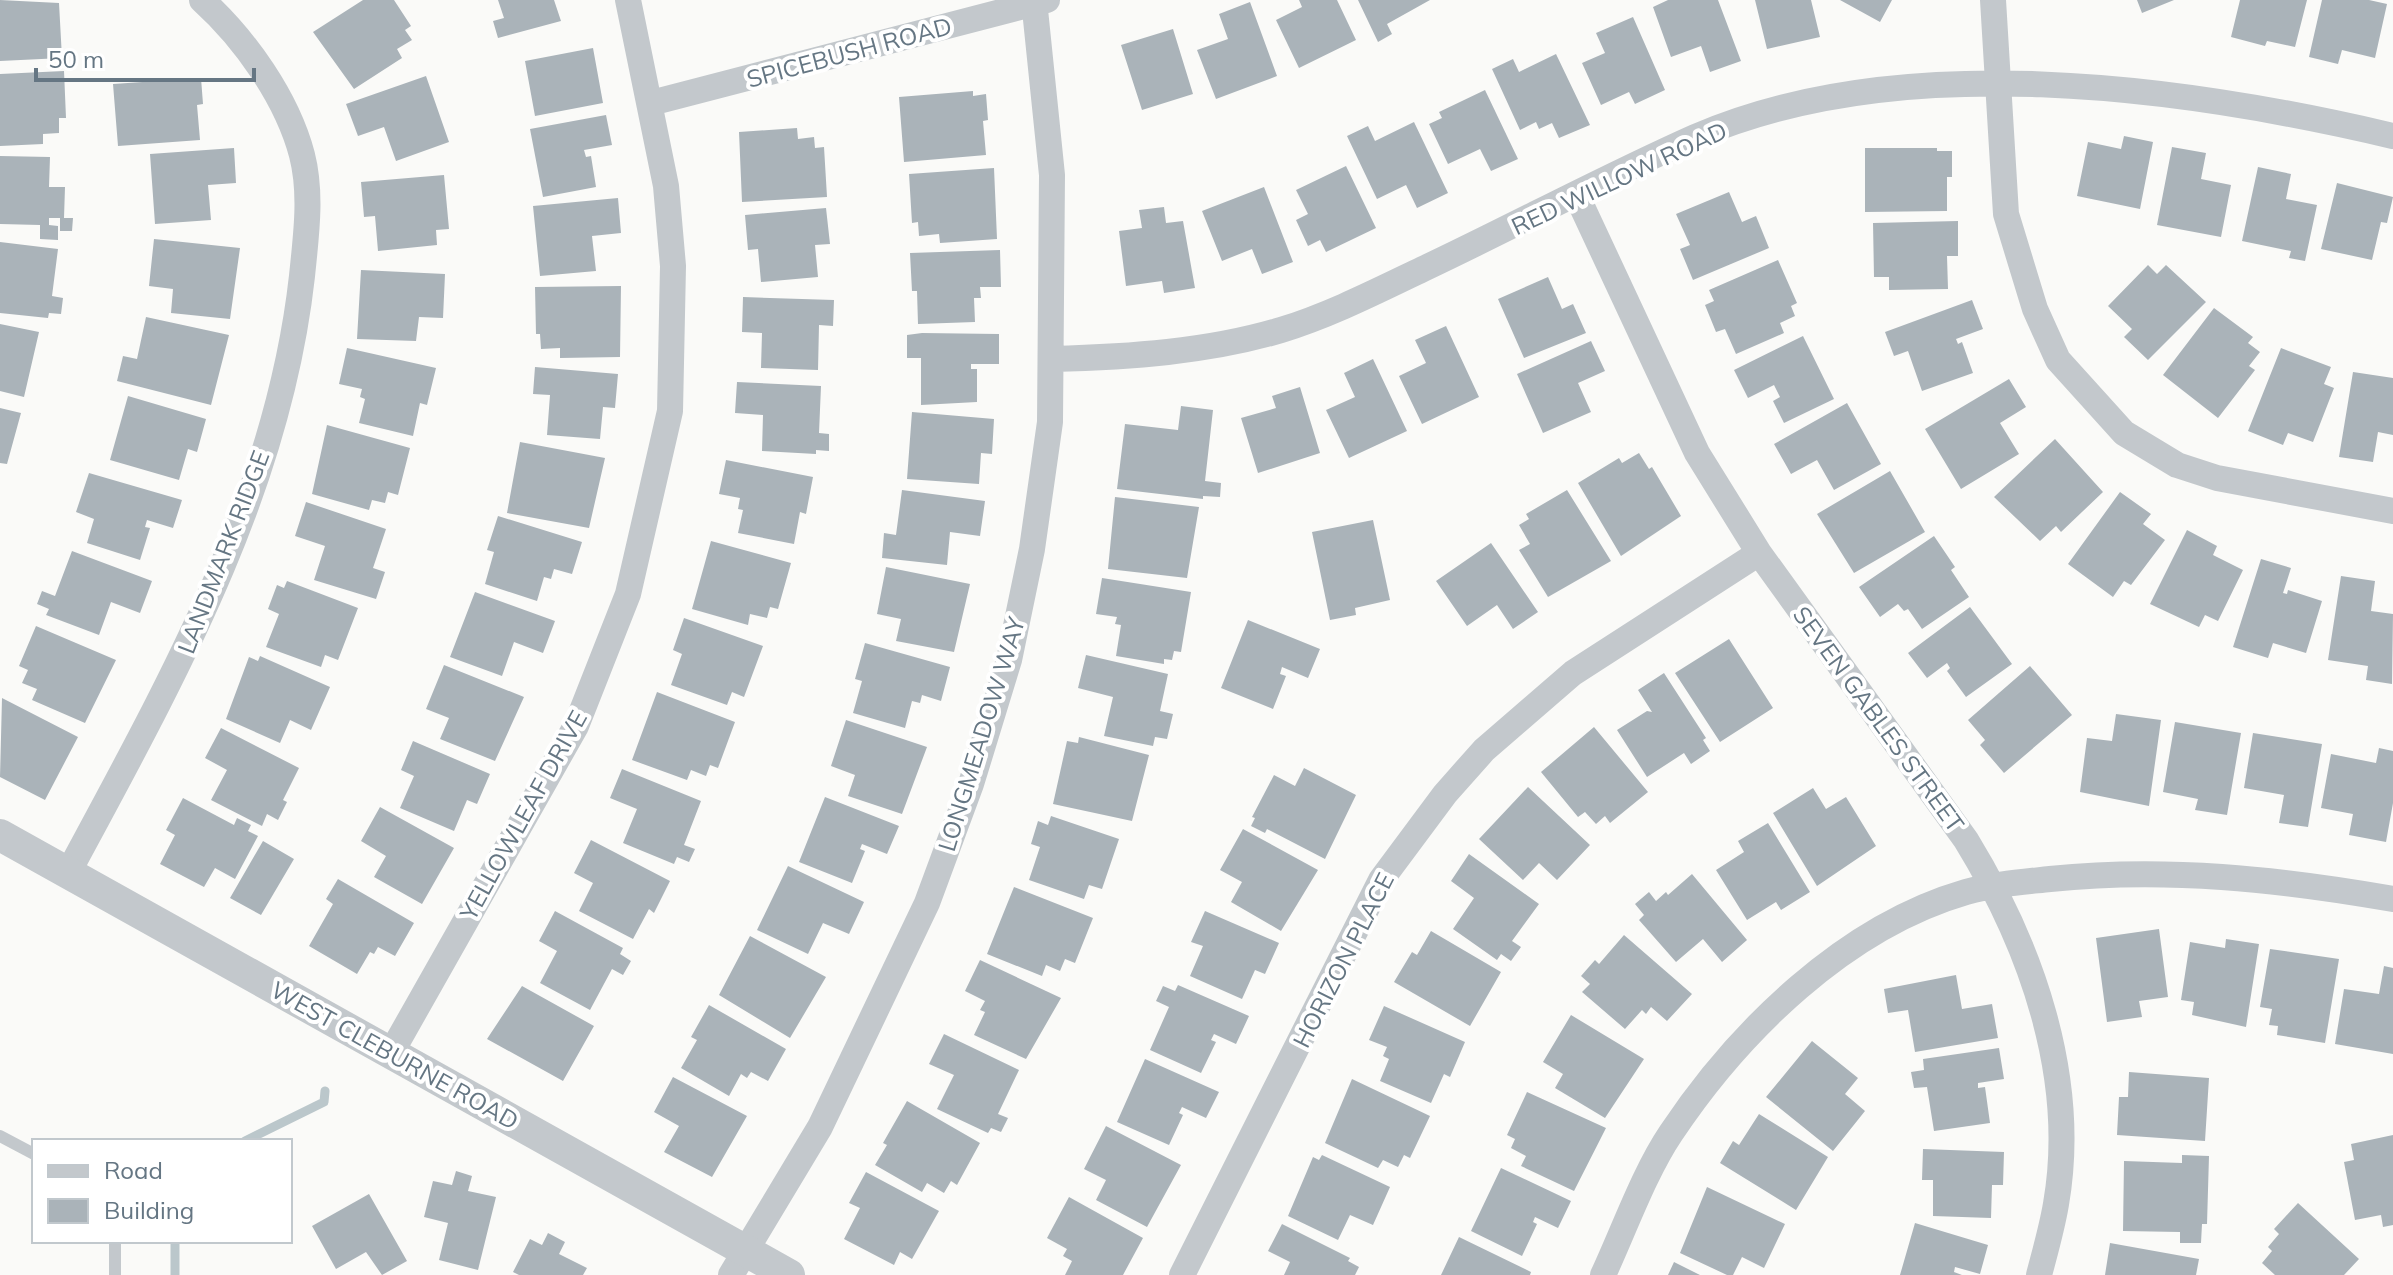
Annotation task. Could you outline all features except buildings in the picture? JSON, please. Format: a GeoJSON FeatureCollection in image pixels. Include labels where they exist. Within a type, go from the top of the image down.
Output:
{"type":"FeatureCollection","features":[{"type":"Feature","properties":{"kind":"street","name":"LANDMARK RIDGE"},"geometry":{"type":"LineString","coordinates":[[68,873],[191,642],[248,502],[286,372],[300,295],[308,215],[302,155],[271,84],[235,29],[202,0]]}},
{"type":"Feature","properties":{"kind":"street","name":"YELLOWLEAF DRIVE"},"geometry":{"type":"LineString","coordinates":[[391,1053],[576,726],[628,594],[670,411],[673,266],[666,186],[628,0]]}},
{"type":"Feature","properties":{"kind":"street"},"geometry":{"type":"LineString","coordinates":[[1993,0],[2006,214],[2035,309],[2058,360],[2124,433],[2177,465],[2217,478],[2393,511]]}},
{"type":"Feature","properties":{"kind":"street","name":"SPICEBUSH ROAD"},"geometry":{"type":"LineString","coordinates":[[651,103],[1039,1]]}},
{"type":"Feature","properties":{"kind":"street","name":"LONGMEADOW WAY"},"geometry":{"type":"LineString","coordinates":[[738,1263],[826,1113],[927,903],[971,784],[1009,660],[1032,549],[1050,422],[1052,175],[1039,1]]}},
{"type":"Feature","properties":{"kind":"street","name":"RED WILLOW ROAD"},"geometry":{"type":"LineString","coordinates":[[1052,359],[1114,358],[1229,343],[1283,329],[1363,298],[1696,137],[1777,109],[1852,95],[1997,82],[2106,88],[2222,103],[2393,136]]}},
{"type":"Feature","properties":{"kind":"street","name":"SEVEN GABLES STREET"},"geometry":{"type":"LineString","coordinates":[[1577,196],[1697,453],[1759,553],[1966,840],[1994,886],[2033,974],[2054,1067],[2061,1143],[2057,1203],[2039,1275]]}},
{"type":"Feature","properties":{"kind":"street","name":"HORIZON PLACE"},"geometry":{"type":"LineString","coordinates":[[1182,1275],[1381,880],[1445,794],[1484,750],[1573,673],[1759,553]]}},
{"type":"Feature","properties":{"kind":"street","name":"WEST CLEBURNE ROAD"},"geometry":{"type":"LineString","coordinates":[[0,835],[391,1053],[738,1263],[789,1275]]}},
{"type":"Feature","properties":{"kind":"street"},"geometry":{"type":"LineString","coordinates":[[1603,1275],[1669,1136],[1728,1054],[1771,1010],[1825,967],[1899,919],[1964,892],[2117,872],[2292,882],[2393,899]]}},
{"type":"Feature","properties":{"kind":"lane"},"geometry":{"type":"LineString","coordinates":[[0,1136],[32,1153]]}},
{"type":"Feature","properties":{"kind":"lane"},"geometry":{"type":"LineString","coordinates":[[115,1243],[115,1275]]}},
{"type":"Feature","properties":{"kind":"waterway"},"geometry":{"type":"LineString","coordinates":[[249,1139],[324,1102],[325,1091]]}},
{"type":"Feature","properties":{"kind":"waterway"},"geometry":{"type":"LineString","coordinates":[[175,1243],[175,1275]]}}]}
